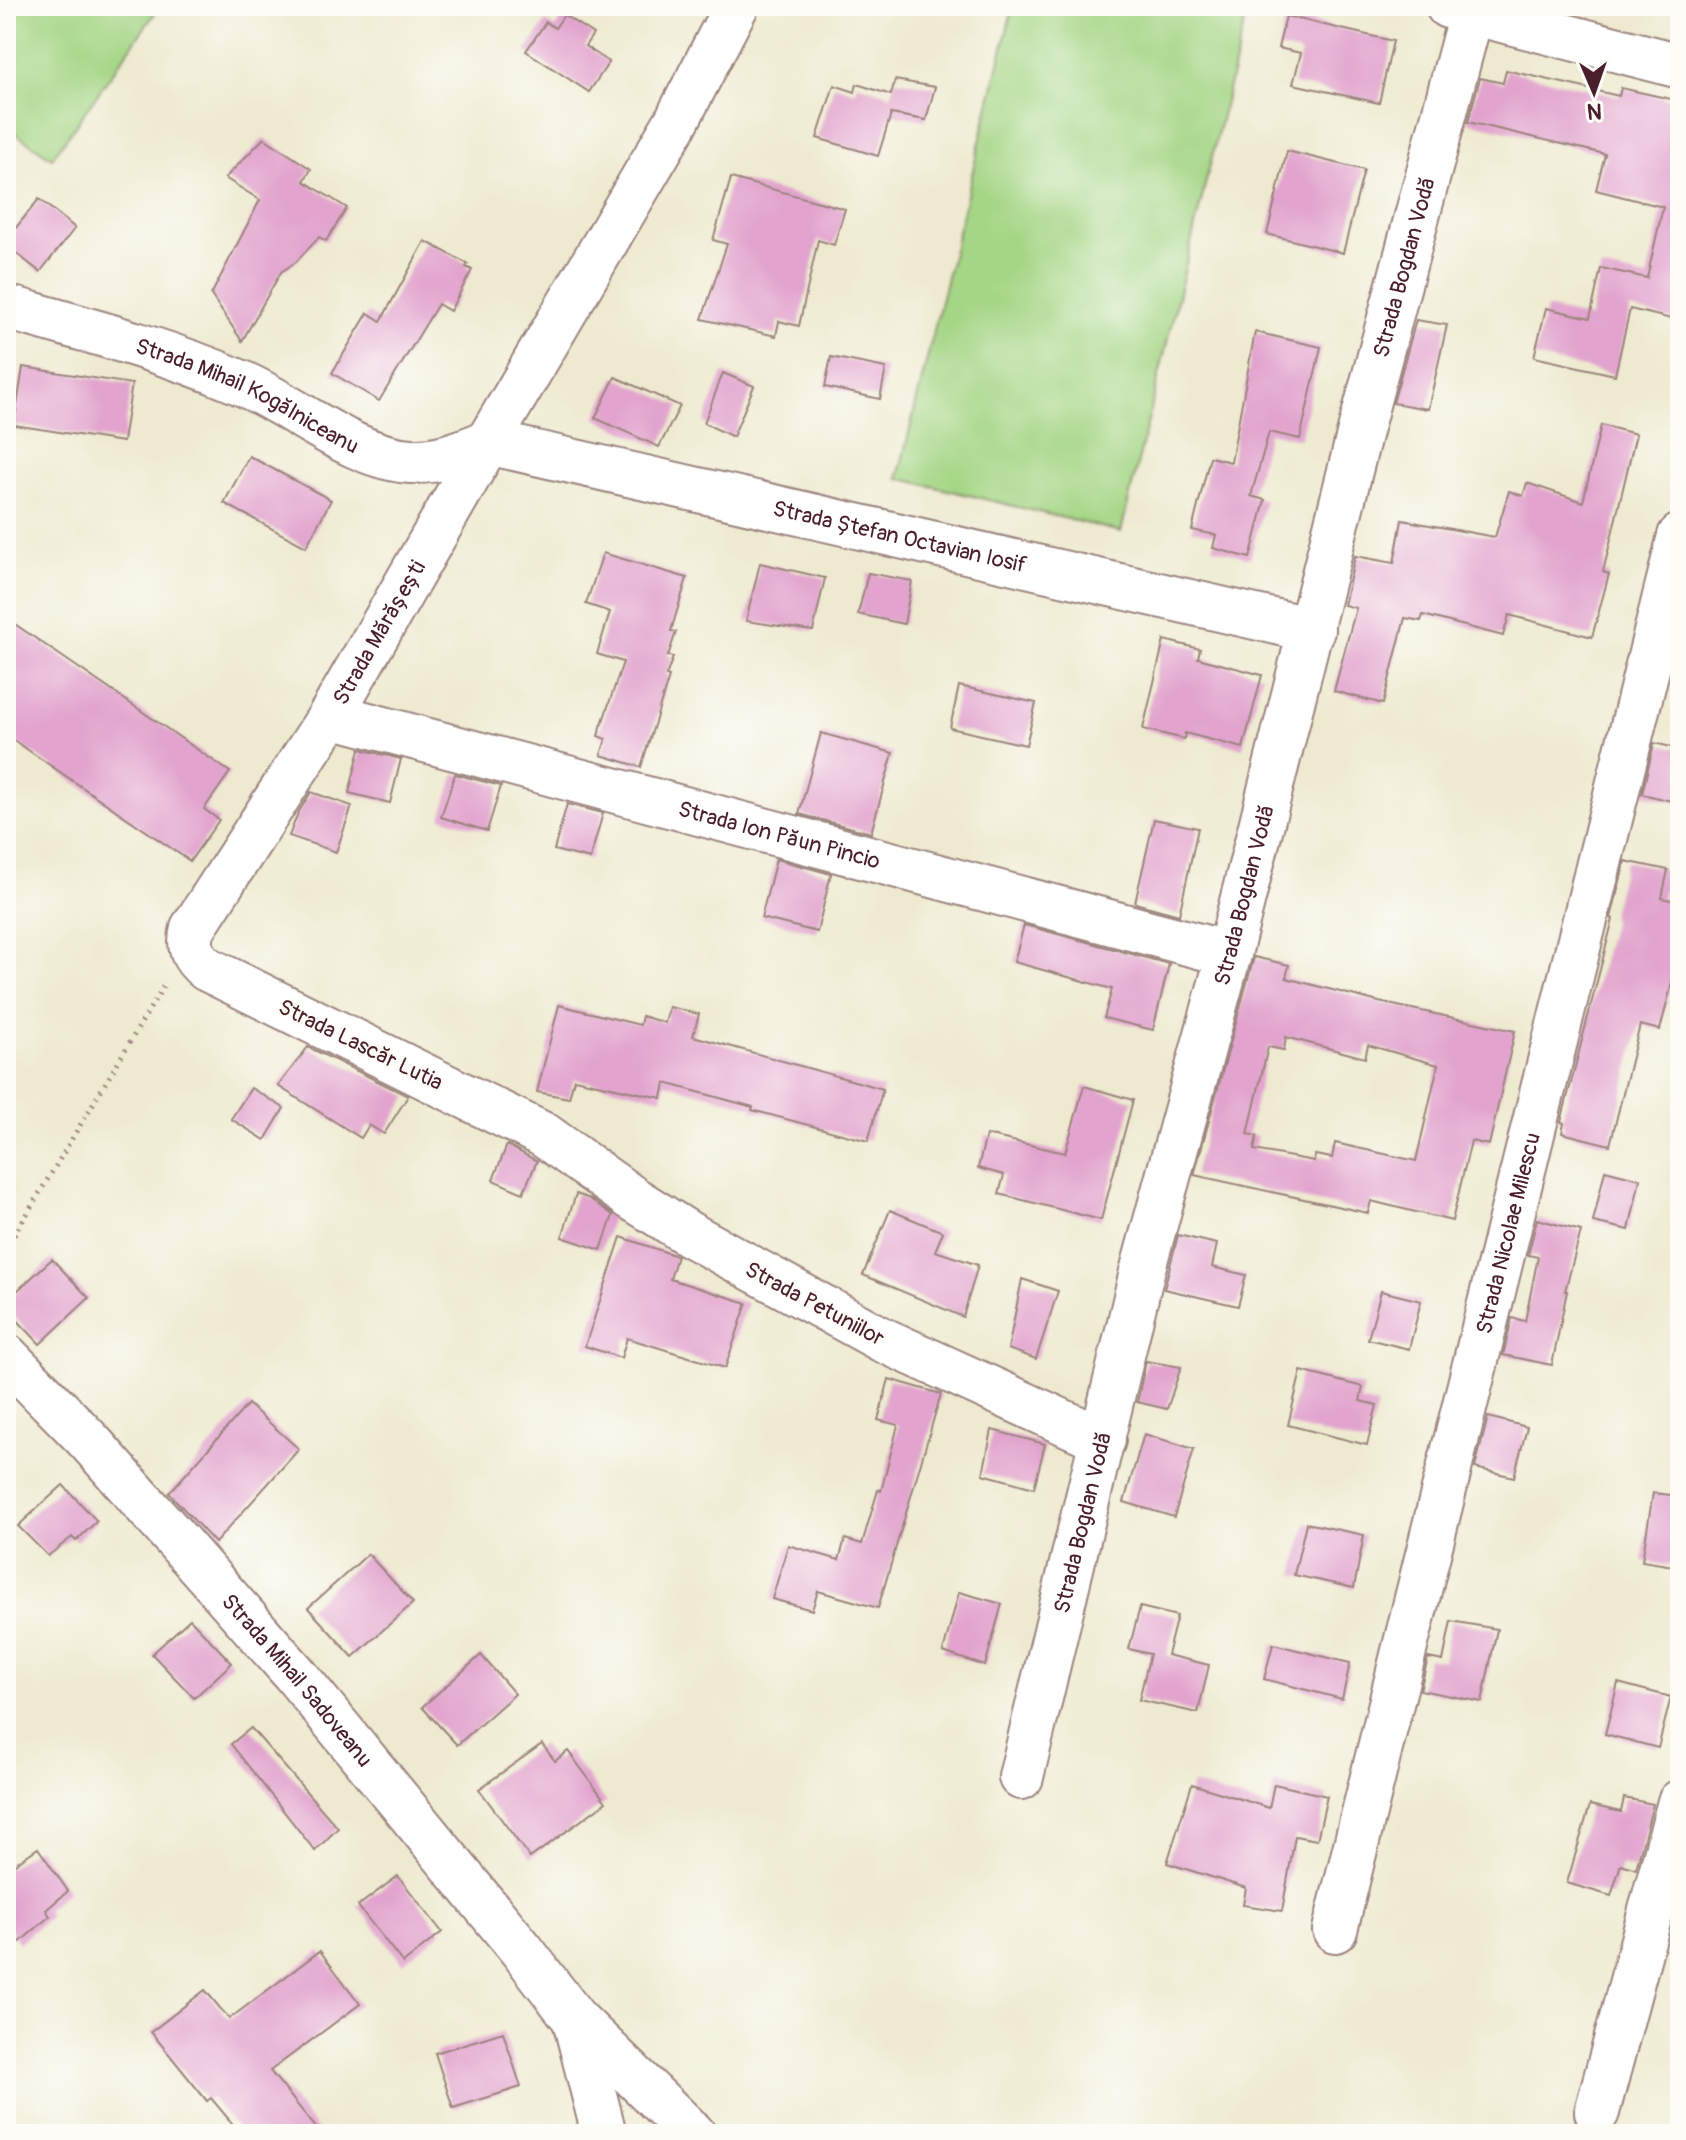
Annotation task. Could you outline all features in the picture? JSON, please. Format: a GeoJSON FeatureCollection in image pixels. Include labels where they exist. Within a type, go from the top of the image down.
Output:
{"type":"FeatureCollection","features":[{"type":"Feature","properties":{"kind":"street","name":"Strada Mărășești"},"geometry":{"type":"LineString","coordinates":[[189,944],[199,916],[331,715],[675,124],[736,6]]}},
{"type":"Feature","properties":{"kind":"street"},"geometry":{"type":"LineString","coordinates":[[1464,8],[1680,66]]}},
{"type":"Feature","properties":{"kind":"street","name":"Strada Bogdan Vodă"},"geometry":{"type":"LineString","coordinates":[[1021,1777],[1142,1272],[1229,954],[1312,630],[1464,8]]}},
{"type":"Feature","properties":{"kind":"street","name":"Strada Mihail Kogălniceanu"},"geometry":{"type":"LineString","coordinates":[[6,307],[169,354],[241,382],[354,444],[384,456],[413,461],[448,458],[488,442]]}},
{"type":"Feature","properties":{"kind":"street","name":"Strada Ștefan Octavian Iosif"},"geometry":{"type":"LineString","coordinates":[[488,442],[1312,630]]}},
{"type":"Feature","properties":{"kind":"street","name":"Strada Nicolae Milescu"},"geometry":{"type":"LineString","coordinates":[[1335,1930],[1680,536]]}},
{"type":"Feature","properties":{"kind":"street","name":"Strada Ion Păun Pincio"},"geometry":{"type":"LineString","coordinates":[[331,715],[1229,954]]}},
{"type":"Feature","properties":{"kind":"street","name":"Strada Lascăr Lutia"},"geometry":{"type":"LineString","coordinates":[[189,944],[195,959],[207,969],[544,1135]]}},
{"type":"Feature","properties":{"kind":"street","name":"Strada Petuniilor"},"geometry":{"type":"LineString","coordinates":[[544,1135],[632,1198],[790,1291],[881,1339],[1103,1440]]}},
{"type":"Feature","properties":{"kind":"street","name":"Strada Mihail Sadoveanu"},"geometry":{"type":"LineString","coordinates":[[6,1356],[90,1442],[294,1673],[574,2018],[693,2134]]}},
{"type":"Feature","properties":{"kind":"street"},"geometry":{"type":"LineString","coordinates":[[1597,2112],[1680,1802]]}},
{"type":"Feature","properties":{"kind":"street","name":"Strada Mihail Sadoveanu"},"geometry":{"type":"LineString","coordinates":[[574,2018],[604,2134]]}},
{"type":"Feature","properties":{"kind":"path"},"geometry":{"type":"LineString","coordinates":[[6,1249],[189,944]]}},
{"type":"Feature","properties":{"kind":"green space"},"geometry":{"type":"Polygon","coordinates":[[[6,6],[160,6],[52,158],[6,127],[6,6]]]}},
{"type":"Feature","properties":{"kind":"green space"},"geometry":{"type":"Polygon","coordinates":[[[1013,6],[1248,8],[1121,532],[898,478],[1013,6]]]}},
{"type":"Feature","properties":{"kind":"building"},"geometry":{"type":"Polygon","coordinates":[[[564,15],[593,34],[585,46],[609,62],[589,92],[526,51],[546,22],[555,28],[564,15]]]}},
{"type":"Feature","properties":{"kind":"building"},"geometry":{"type":"Polygon","coordinates":[[[1286,16],[1393,41],[1379,103],[1293,84],[1301,53],[1278,48],[1286,16]]]}},
{"type":"Feature","properties":{"kind":"building"},"geometry":{"type":"Polygon","coordinates":[[[1506,70],[1619,96],[1621,88],[1680,101],[1680,321],[1630,309],[1615,375],[1534,357],[1546,308],[1590,318],[1601,268],[1647,278],[1663,207],[1596,190],[1605,154],[1468,122],[1480,78],[1503,83],[1506,70]]]}},
{"type":"Feature","properties":{"kind":"building"},"geometry":{"type":"Polygon","coordinates":[[[895,80],[935,87],[926,120],[891,114],[878,156],[817,138],[834,85],[855,92],[857,84],[891,95],[895,80]]]}},
{"type":"Feature","properties":{"kind":"building"},"geometry":{"type":"Polygon","coordinates":[[[264,138],[311,169],[304,181],[347,208],[326,241],[319,237],[296,262],[281,272],[242,341],[211,295],[260,200],[225,178],[264,138]]]}},
{"type":"Feature","properties":{"kind":"building"},"geometry":{"type":"Polygon","coordinates":[[[1287,151],[1364,170],[1343,253],[1267,234],[1287,151]]]}},
{"type":"Feature","properties":{"kind":"building"},"geometry":{"type":"Polygon","coordinates":[[[731,178],[845,209],[834,245],[818,240],[799,326],[779,321],[776,336],[702,319],[727,244],[713,240],[731,178]]]}},
{"type":"Feature","properties":{"kind":"building"},"geometry":{"type":"Polygon","coordinates":[[[39,199],[75,228],[40,272],[6,245],[6,240],[39,199]]]}},
{"type":"Feature","properties":{"kind":"building"},"geometry":{"type":"Polygon","coordinates":[[[425,241],[468,264],[466,267],[472,270],[450,311],[438,304],[379,401],[332,373],[368,313],[381,321],[425,241]]]}},
{"type":"Feature","properties":{"kind":"building"},"geometry":{"type":"Polygon","coordinates":[[[1416,320],[1447,325],[1428,409],[1393,403],[1416,320]]]}},
{"type":"Feature","properties":{"kind":"building"},"geometry":{"type":"Polygon","coordinates":[[[1255,332],[1321,347],[1300,439],[1269,432],[1251,496],[1265,500],[1250,558],[1213,548],[1216,535],[1192,530],[1210,457],[1231,462],[1255,332]]]}},
{"type":"Feature","properties":{"kind":"building"},"geometry":{"type":"Polygon","coordinates":[[[831,357],[886,368],[880,399],[825,387],[831,357]]]}},
{"type":"Feature","properties":{"kind":"building"},"geometry":{"type":"Polygon","coordinates":[[[23,367],[132,384],[123,442],[14,425],[23,367]]]}},
{"type":"Feature","properties":{"kind":"building"},"geometry":{"type":"Polygon","coordinates":[[[723,373],[754,386],[733,437],[704,423],[723,373]]]}},
{"type":"Feature","properties":{"kind":"building"},"geometry":{"type":"Polygon","coordinates":[[[615,377],[680,406],[659,447],[595,418],[615,377]]]}},
{"type":"Feature","properties":{"kind":"building"},"geometry":{"type":"Polygon","coordinates":[[[1601,425],[1636,434],[1603,572],[1609,574],[1592,637],[1509,615],[1503,636],[1423,615],[1421,621],[1405,618],[1383,704],[1334,691],[1356,608],[1344,605],[1355,556],[1394,563],[1402,520],[1495,537],[1509,491],[1523,496],[1527,483],[1583,502],[1601,425]]]}},
{"type":"Feature","properties":{"kind":"building"},"geometry":{"type":"Polygon","coordinates":[[[249,456],[331,500],[306,547],[224,503],[249,456]]]}},
{"type":"Feature","properties":{"kind":"building"},"geometry":{"type":"Polygon","coordinates":[[[603,553],[687,578],[671,631],[676,632],[668,656],[673,657],[666,676],[669,677],[641,767],[601,755],[606,739],[598,736],[623,662],[597,654],[610,612],[586,604],[603,553]]]}},
{"type":"Feature","properties":{"kind":"building"},"geometry":{"type":"Polygon","coordinates":[[[760,563],[825,578],[813,631],[746,621],[760,563]]]}},
{"type":"Feature","properties":{"kind":"building"},"geometry":{"type":"Polygon","coordinates":[[[868,573],[912,581],[904,624],[858,614],[868,573]]]}},
{"type":"Feature","properties":{"kind":"building"},"geometry":{"type":"Polygon","coordinates":[[[6,618],[230,772],[204,809],[219,820],[190,861],[6,735],[6,618]]]}},
{"type":"Feature","properties":{"kind":"building"},"geometry":{"type":"Polygon","coordinates":[[[1164,640],[1200,649],[1198,658],[1262,675],[1243,748],[1185,733],[1184,739],[1143,729],[1164,640]]]}},
{"type":"Feature","properties":{"kind":"building"},"geometry":{"type":"Polygon","coordinates":[[[959,686],[1036,703],[1026,745],[950,728],[959,686]]]}},
{"type":"Feature","properties":{"kind":"building"},"geometry":{"type":"Polygon","coordinates":[[[821,733],[893,753],[871,833],[799,814],[821,733]]]}},
{"type":"Feature","properties":{"kind":"building"},"geometry":{"type":"Polygon","coordinates":[[[1654,743],[1680,749],[1680,803],[1642,794],[1654,743]]]}},
{"type":"Feature","properties":{"kind":"building"},"geometry":{"type":"Polygon","coordinates":[[[360,749],[401,759],[390,803],[349,793],[360,749]]]}},
{"type":"Feature","properties":{"kind":"building"},"geometry":{"type":"Polygon","coordinates":[[[455,774],[501,786],[487,831],[441,817],[455,774]]]}},
{"type":"Feature","properties":{"kind":"building"},"geometry":{"type":"Polygon","coordinates":[[[311,792],[352,806],[336,852],[289,836],[311,792]]]}},
{"type":"Feature","properties":{"kind":"building"},"geometry":{"type":"Polygon","coordinates":[[[567,804],[603,813],[590,859],[554,850],[567,804]]]}},
{"type":"Feature","properties":{"kind":"building"},"geometry":{"type":"Polygon","coordinates":[[[1154,819],[1198,828],[1179,915],[1135,903],[1154,819]]]}},
{"type":"Feature","properties":{"kind":"building"},"geometry":{"type":"Polygon","coordinates":[[[776,859],[831,874],[817,932],[761,918],[776,859]]]}},
{"type":"Feature","properties":{"kind":"building"},"geometry":{"type":"Polygon","coordinates":[[[1625,861],[1668,870],[1662,898],[1680,902],[1680,951],[1660,1030],[1640,1025],[1610,1145],[1562,1133],[1564,1123],[1561,1122],[1625,861]]]}},
{"type":"Feature","properties":{"kind":"building"},"geometry":{"type":"Polygon","coordinates":[[[1024,925],[1169,964],[1153,1030],[1104,1018],[1112,989],[1014,962],[1024,925]]]}},
{"type":"Feature","properties":{"kind":"building"},"geometry":{"type":"Polygon","coordinates":[[[1254,957],[1289,965],[1286,978],[1379,1002],[1515,1031],[1489,1145],[1471,1141],[1452,1221],[1371,1201],[1368,1213],[1194,1175],[1254,957]],[[1286,1037],[1284,1050],[1268,1047],[1248,1134],[1257,1136],[1254,1150],[1314,1161],[1315,1155],[1332,1158],[1335,1143],[1416,1161],[1438,1065],[1368,1045],[1365,1058],[1286,1037]]]}},
{"type":"Feature","properties":{"kind":"building"},"geometry":{"type":"Polygon","coordinates":[[[559,1005],[640,1025],[642,1016],[665,1023],[669,1007],[699,1014],[693,1036],[883,1089],[868,1141],[665,1083],[662,1098],[574,1079],[569,1098],[537,1092],[559,1005]]]}},
{"type":"Feature","properties":{"kind":"building"},"geometry":{"type":"Polygon","coordinates":[[[308,1047],[408,1096],[384,1134],[369,1125],[361,1138],[278,1086],[308,1047]]]}},
{"type":"Feature","properties":{"kind":"building"},"geometry":{"type":"Polygon","coordinates":[[[1084,1086],[1133,1100],[1101,1220],[999,1194],[1004,1175],[978,1168],[986,1135],[1065,1153],[1084,1086]]]}},
{"type":"Feature","properties":{"kind":"building"},"geometry":{"type":"Polygon","coordinates":[[[251,1088],[284,1108],[265,1140],[231,1119],[251,1088]]]}},
{"type":"Feature","properties":{"kind":"building"},"geometry":{"type":"Polygon","coordinates":[[[507,1145],[537,1161],[523,1193],[493,1180],[507,1145]]]}},
{"type":"Feature","properties":{"kind":"building"},"geometry":{"type":"Polygon","coordinates":[[[1605,1170],[1640,1179],[1629,1230],[1593,1222],[1605,1170]]]}},
{"type":"Feature","properties":{"kind":"building"},"geometry":{"type":"Polygon","coordinates":[[[576,1194],[590,1199],[613,1215],[601,1250],[562,1237],[576,1194]]]}},
{"type":"Feature","properties":{"kind":"building"},"geometry":{"type":"Polygon","coordinates":[[[890,1210],[943,1232],[935,1251],[978,1265],[963,1317],[863,1275],[890,1210]]]}},
{"type":"Feature","properties":{"kind":"building"},"geometry":{"type":"Polygon","coordinates":[[[1537,1219],[1581,1231],[1565,1291],[1552,1365],[1503,1355],[1512,1318],[1525,1321],[1538,1257],[1528,1255],[1537,1219]]]}},
{"type":"Feature","properties":{"kind":"building"},"geometry":{"type":"Polygon","coordinates":[[[1178,1235],[1217,1244],[1212,1267],[1246,1275],[1238,1306],[1164,1289],[1178,1235]]]}},
{"type":"Feature","properties":{"kind":"building"},"geometry":{"type":"Polygon","coordinates":[[[621,1237],[677,1256],[670,1279],[747,1303],[725,1368],[627,1338],[621,1358],[585,1346],[621,1237]]]}},
{"type":"Feature","properties":{"kind":"building"},"geometry":{"type":"Polygon","coordinates":[[[52,1259],[89,1298],[40,1344],[6,1308],[6,1301],[52,1259]]]}},
{"type":"Feature","properties":{"kind":"building"},"geometry":{"type":"Polygon","coordinates":[[[1022,1279],[1058,1291],[1036,1359],[1008,1349],[1022,1279]]]}},
{"type":"Feature","properties":{"kind":"building"},"geometry":{"type":"Polygon","coordinates":[[[1381,1291],[1421,1301],[1409,1349],[1368,1339],[1381,1291]]]}},
{"type":"Feature","properties":{"kind":"building"},"geometry":{"type":"Polygon","coordinates":[[[1146,1361],[1181,1367],[1167,1409],[1137,1402],[1146,1361]]]}},
{"type":"Feature","properties":{"kind":"building"},"geometry":{"type":"Polygon","coordinates":[[[1301,1371],[1363,1387],[1360,1401],[1377,1405],[1367,1445],[1288,1425],[1301,1371]]]}},
{"type":"Feature","properties":{"kind":"building"},"geometry":{"type":"Polygon","coordinates":[[[889,1379],[941,1394],[878,1608],[818,1591],[812,1610],[772,1599],[788,1545],[839,1560],[845,1539],[862,1544],[878,1490],[881,1491],[898,1425],[878,1420],[889,1379]]]}},
{"type":"Feature","properties":{"kind":"building"},"geometry":{"type":"Polygon","coordinates":[[[248,1404],[299,1449],[215,1543],[169,1493],[248,1404]]]}},
{"type":"Feature","properties":{"kind":"building"},"geometry":{"type":"Polygon","coordinates":[[[1488,1417],[1527,1427],[1514,1477],[1475,1468],[1488,1417]]]}},
{"type":"Feature","properties":{"kind":"building"},"geometry":{"type":"Polygon","coordinates":[[[992,1430],[1045,1444],[1034,1488],[983,1474],[992,1430]]]}},
{"type":"Feature","properties":{"kind":"building"},"geometry":{"type":"Polygon","coordinates":[[[1144,1434],[1194,1449],[1174,1517],[1124,1502],[1144,1434]]]}},
{"type":"Feature","properties":{"kind":"building"},"geometry":{"type":"Polygon","coordinates":[[[63,1485],[97,1521],[76,1541],[72,1537],[48,1556],[18,1526],[63,1485]]]}},
{"type":"Feature","properties":{"kind":"building"},"geometry":{"type":"Polygon","coordinates":[[[1653,1493],[1680,1496],[1680,1567],[1642,1561],[1653,1493]]]}},
{"type":"Feature","properties":{"kind":"building"},"geometry":{"type":"Polygon","coordinates":[[[1306,1523],[1364,1535],[1354,1588],[1294,1575],[1306,1523]]]}},
{"type":"Feature","properties":{"kind":"building"},"geometry":{"type":"Polygon","coordinates":[[[368,1554],[413,1603],[353,1657],[308,1608],[368,1554]]]}},
{"type":"Feature","properties":{"kind":"building"},"geometry":{"type":"Polygon","coordinates":[[[959,1592],[1002,1604],[985,1666],[943,1652],[959,1592]]]}},
{"type":"Feature","properties":{"kind":"building"},"geometry":{"type":"Polygon","coordinates":[[[1140,1607],[1177,1616],[1167,1655],[1209,1665],[1198,1713],[1139,1700],[1150,1654],[1129,1649],[1140,1607]]]}},
{"type":"Feature","properties":{"kind":"building"},"geometry":{"type":"Polygon","coordinates":[[[190,1619],[232,1663],[194,1698],[152,1654],[190,1619]]]}},
{"type":"Feature","properties":{"kind":"building"},"geometry":{"type":"Polygon","coordinates":[[[1451,1621],[1497,1629],[1482,1702],[1420,1690],[1428,1658],[1443,1661],[1451,1621]]]}},
{"type":"Feature","properties":{"kind":"building"},"geometry":{"type":"Polygon","coordinates":[[[1273,1644],[1350,1663],[1342,1699],[1264,1679],[1273,1644]]]}},
{"type":"Feature","properties":{"kind":"building"},"geometry":{"type":"Polygon","coordinates":[[[481,1655],[515,1694],[457,1745],[422,1707],[481,1655]]]}},
{"type":"Feature","properties":{"kind":"building"},"geometry":{"type":"Polygon","coordinates":[[[1618,1683],[1671,1697],[1658,1748],[1605,1734],[1618,1683]]]}},
{"type":"Feature","properties":{"kind":"building"},"geometry":{"type":"Polygon","coordinates":[[[251,1728],[338,1828],[315,1851],[231,1744],[251,1728]]]}},
{"type":"Feature","properties":{"kind":"building"},"geometry":{"type":"Polygon","coordinates":[[[542,1744],[555,1761],[568,1751],[606,1802],[530,1858],[479,1789],[542,1744]]]}},
{"type":"Feature","properties":{"kind":"building"},"geometry":{"type":"Polygon","coordinates":[[[1192,1784],[1269,1808],[1274,1784],[1327,1796],[1317,1840],[1295,1836],[1282,1911],[1243,1905],[1246,1888],[1167,1863],[1192,1784]]]}},
{"type":"Feature","properties":{"kind":"building"},"geometry":{"type":"Polygon","coordinates":[[[1624,1798],[1653,1804],[1636,1869],[1621,1864],[1611,1896],[1567,1883],[1590,1805],[1621,1812],[1624,1798]]]}},
{"type":"Feature","properties":{"kind":"building"},"geometry":{"type":"Polygon","coordinates":[[[38,1848],[68,1891],[46,1910],[50,1916],[19,1943],[6,1923],[6,1870],[38,1848]]]}},
{"type":"Feature","properties":{"kind":"building"},"geometry":{"type":"Polygon","coordinates":[[[398,1876],[442,1932],[403,1963],[358,1906],[398,1876]]]}},
{"type":"Feature","properties":{"kind":"building"},"geometry":{"type":"Polygon","coordinates":[[[320,1951],[360,2004],[270,2071],[321,2134],[241,2134],[211,2098],[207,2101],[151,2032],[205,1990],[229,2019],[320,1951]]]}},
{"type":"Feature","properties":{"kind":"building"},"geometry":{"type":"Polygon","coordinates":[[[503,2032],[521,2087],[453,2108],[435,2053],[503,2032]]]}}]}
